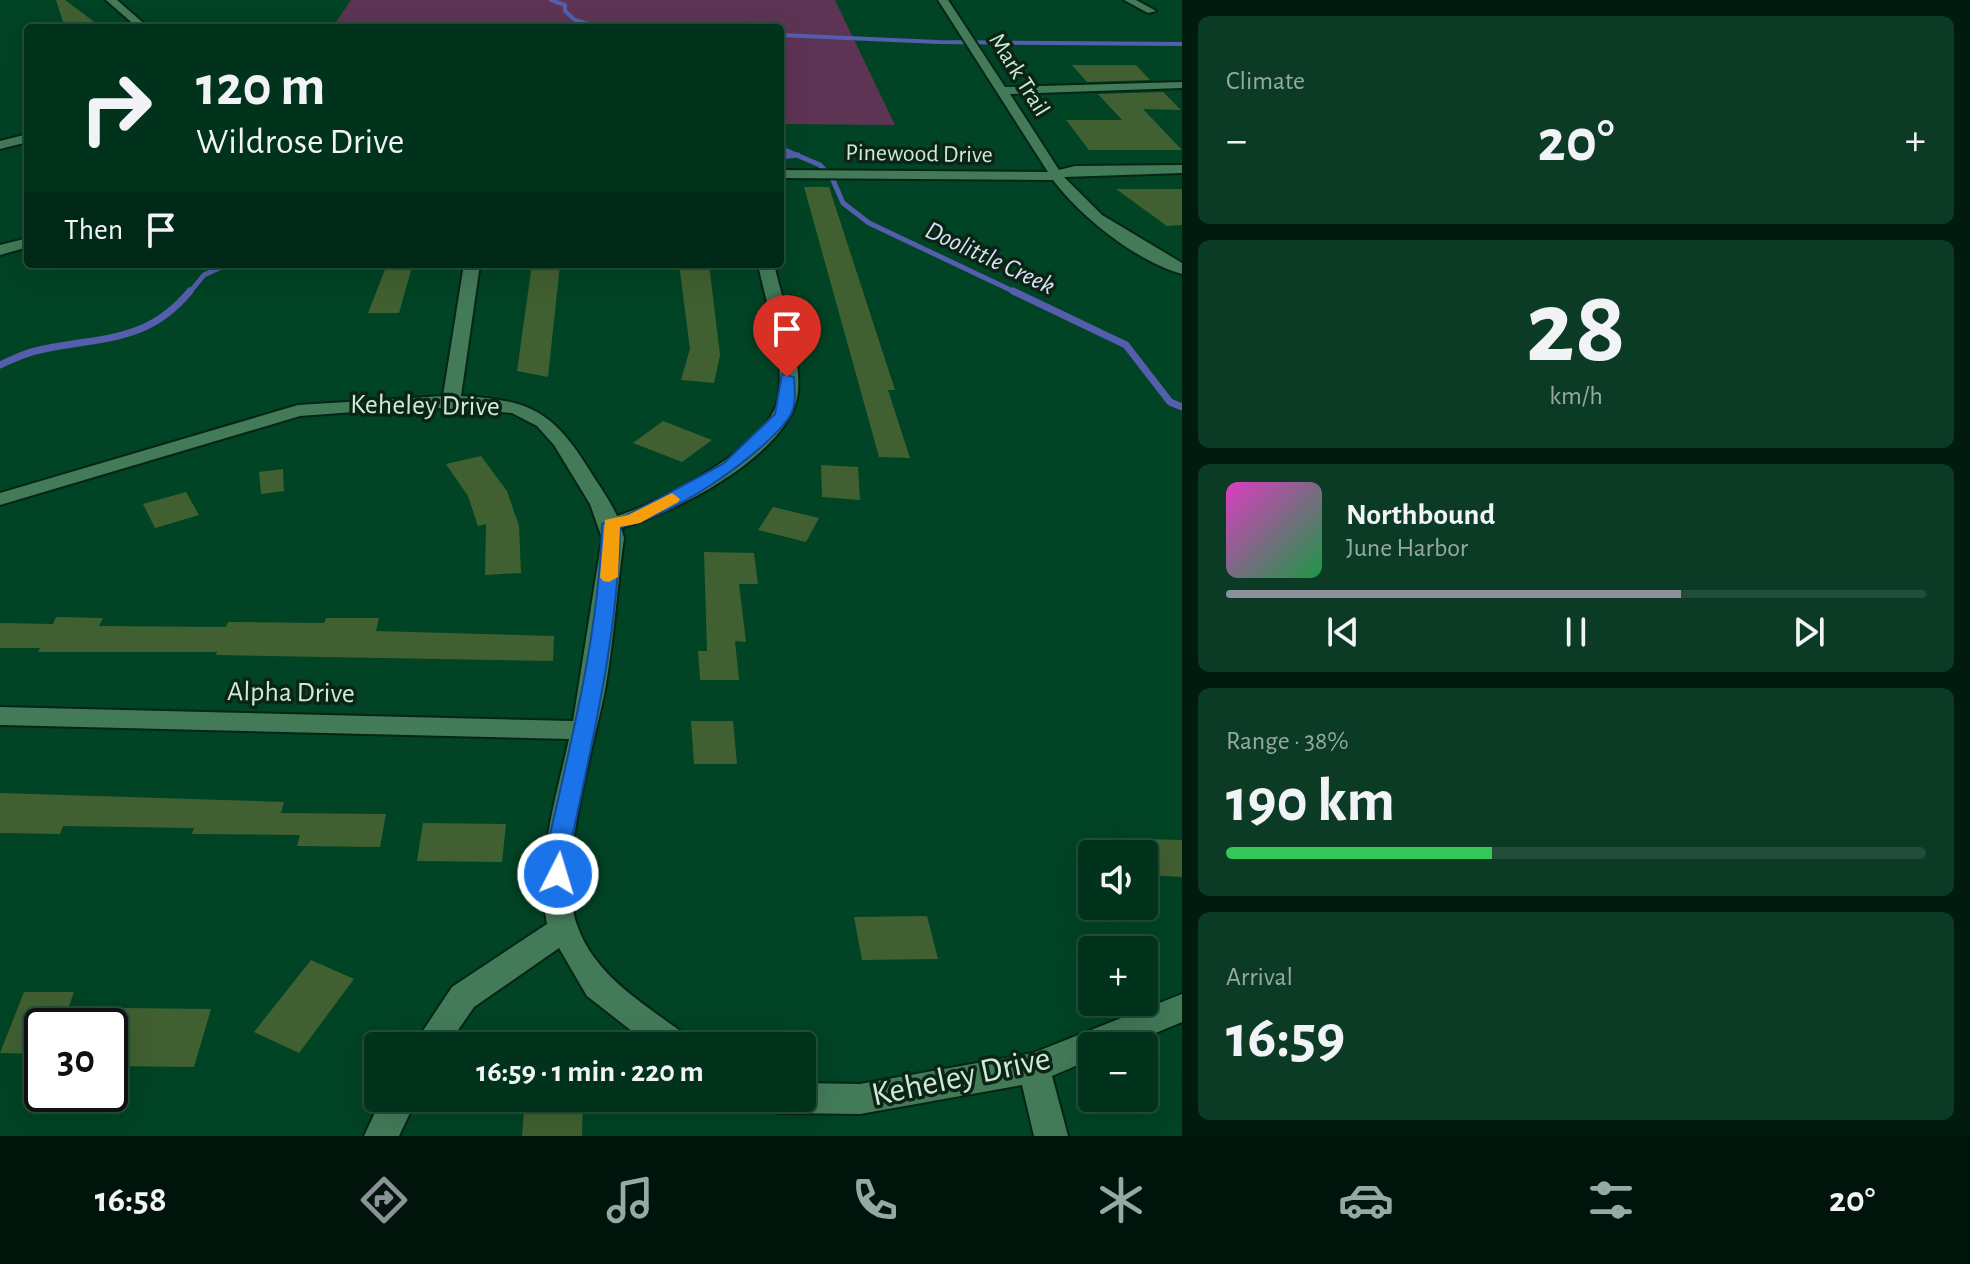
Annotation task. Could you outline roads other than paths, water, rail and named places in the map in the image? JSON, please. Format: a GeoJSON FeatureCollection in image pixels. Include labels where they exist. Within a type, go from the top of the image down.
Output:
{"type":"FeatureCollection","features":[{"type":"Feature","properties":{"kind":"street"},"geometry":{"type":"LineString","coordinates":[[111,0],[139,24]]}},
{"type":"Feature","properties":{"kind":"street","name":"Mark Trail"},"geometry":{"type":"LineString","coordinates":[[943,0],[1073,200],[1098,222],[1182,269]]}},
{"type":"Feature","properties":{"kind":"street"},"geometry":{"type":"LineString","coordinates":[[1129,0],[1151,11]]}},
{"type":"Feature","properties":{"kind":"street"},"geometry":{"type":"LineString","coordinates":[[1002,91],[1182,85]]}},
{"type":"Feature","properties":{"kind":"street"},"geometry":{"type":"LineString","coordinates":[[0,145],[24,139]]}},
{"type":"Feature","properties":{"kind":"street"},"geometry":{"type":"LineString","coordinates":[[1056,175],[1075,170],[1182,169]]}},
{"type":"Feature","properties":{"kind":"street","name":"Pinewood Drive"},"geometry":{"type":"LineString","coordinates":[[784,174],[1035,178],[1056,175]]}},
{"type":"Feature","properties":{"kind":"street"},"geometry":{"type":"LineString","coordinates":[[0,250],[24,243]]}},
{"type":"Feature","properties":{"kind":"street"},"geometry":{"type":"LineString","coordinates":[[451,403],[471,268]]}},
{"type":"Feature","properties":{"kind":"street"},"geometry":{"type":"LineString","coordinates":[[657,1032],[598,987],[563,929],[557,900],[559,848],[581,730],[593,687],[610,572],[611,524],[633,520],[729,467],[782,416],[788,399],[787,377],[767,268]]}},
{"type":"Feature","properties":{"kind":"street","name":"Keheley Drive"},"geometry":{"type":"LineString","coordinates":[[0,499],[298,411],[377,402],[451,403],[519,408],[540,419],[557,434],[611,524]]}},
{"type":"Feature","properties":{"kind":"street","name":"Alpha Drive"},"geometry":{"type":"LineString","coordinates":[[0,716],[581,730]]}},
{"type":"Feature","properties":{"kind":"street"},"geometry":{"type":"LineString","coordinates":[[439,1032],[463,997],[563,929]]}},
{"type":"Feature","properties":{"kind":"street","name":"Keheley Drive"},"geometry":{"type":"LineString","coordinates":[[816,1098],[860,1099],[1034,1068],[1182,1008]]}},
{"type":"Feature","properties":{"kind":"street"},"geometry":{"type":"LineString","coordinates":[[1034,1068],[1051,1136]]}},
{"type":"Feature","properties":{"kind":"street"},"geometry":{"type":"LineString","coordinates":[[381,1136],[393,1112]]}},
{"type":"Feature","properties":{"kind":"waterway","name":"Doolittle Creek"},"geometry":{"type":"LineString","coordinates":[[551,0],[565,5],[565,11],[575,20],[588,24]]}},
{"type":"Feature","properties":{"kind":"waterway"},"geometry":{"type":"LineString","coordinates":[[784,35],[938,42],[1182,44]]}},
{"type":"Feature","properties":{"kind":"waterway","name":"Doolittle Creek"},"geometry":{"type":"LineString","coordinates":[[784,150],[797,155]]}},
{"type":"Feature","properties":{"kind":"waterway"},"geometry":{"type":"LineString","coordinates":[[784,157],[797,155]]}},
{"type":"Feature","properties":{"kind":"waterway","name":"Doolittle Creek"},"geometry":{"type":"LineString","coordinates":[[797,155],[820,165],[833,180],[843,203],[869,223],[1017,293]]}},
{"type":"Feature","properties":{"kind":"waterway"},"geometry":{"type":"LineString","coordinates":[[189,293],[204,275],[219,268]]}},
{"type":"Feature","properties":{"kind":"waterway"},"geometry":{"type":"LineString","coordinates":[[0,365],[35,351],[137,330],[173,309],[190,291]]}},
{"type":"Feature","properties":{"kind":"waterway","name":"Doolittle Creek"},"geometry":{"type":"LineString","coordinates":[[1013,291],[1126,345],[1170,402],[1182,407]]}}]}
